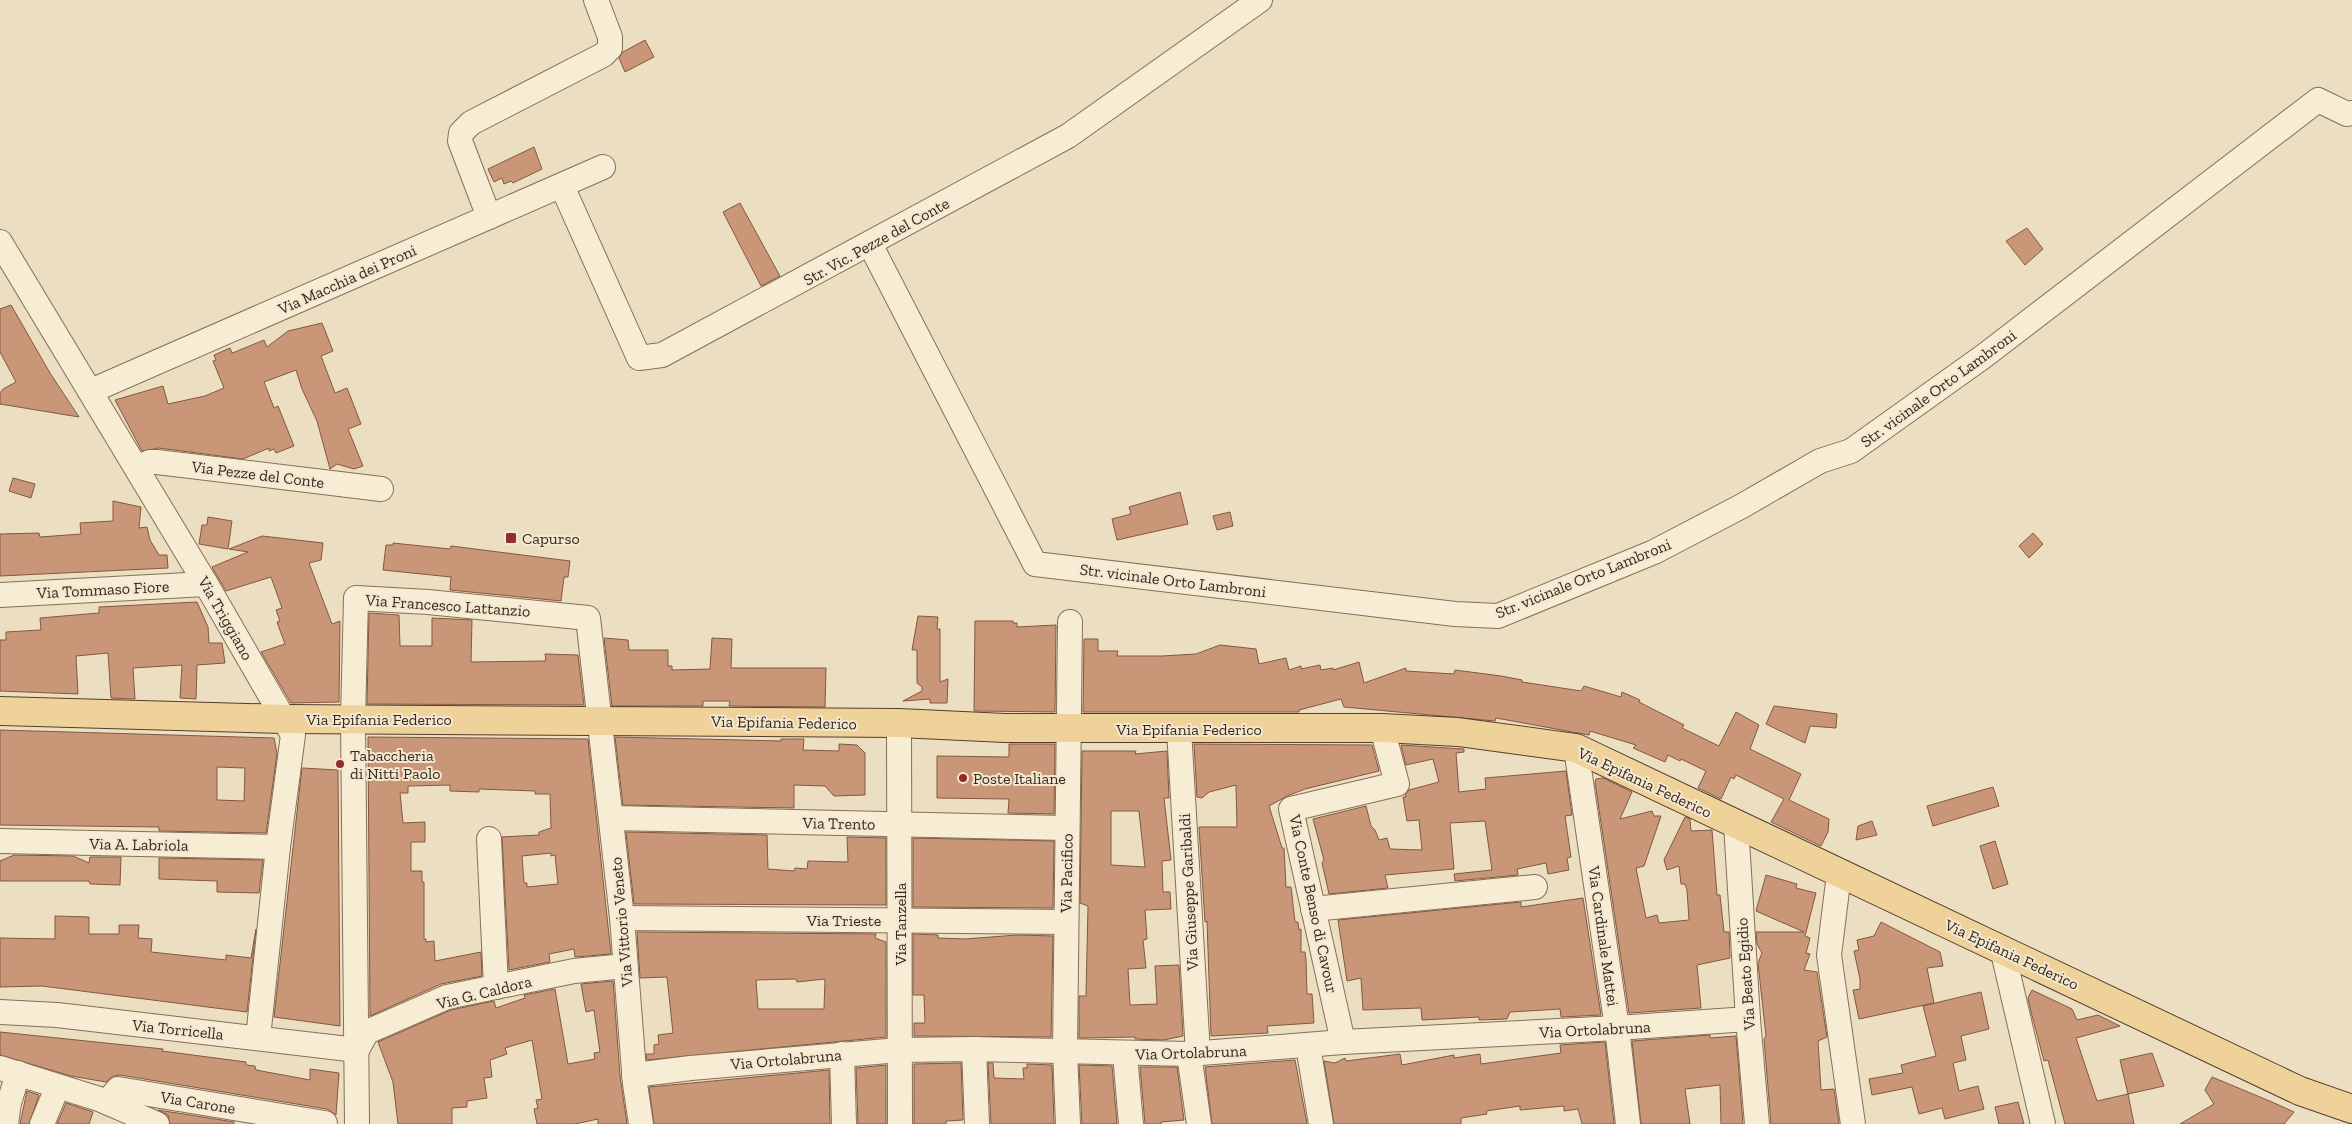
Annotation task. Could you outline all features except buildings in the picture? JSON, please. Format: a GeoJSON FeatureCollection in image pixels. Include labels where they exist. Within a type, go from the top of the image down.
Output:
{"type":"FeatureCollection","features":[{"type":"Feature","properties":{"kind":"main road","name":"Via Epifania Federico"},"geometry":{"type":"LineString","coordinates":[[0,711],[285,719],[599,719],[1179,729],[1382,728],[1458,732],[1576,748],[1839,874],[2002,948],[2300,1091],[2352,1109]]}},
{"type":"Feature","properties":{"kind":"main road","name":"Via Epifania Federico"},"geometry":{"type":"LineString","coordinates":[[2300,1091],[2333,1115],[2341,1124]]}},
{"type":"Feature","properties":{"kind":"street"},"geometry":{"type":"LineString","coordinates":[[490,217],[460,141],[461,133],[471,123],[603,55],[610,48],[610,37],[596,0]]}},
{"type":"Feature","properties":{"kind":"street","name":"Str. Vic. Pezze del Conte"},"geometry":{"type":"LineString","coordinates":[[562,186],[639,358],[662,355],[1068,136],[1260,0]]}},
{"type":"Feature","properties":{"kind":"street","name":"Str. vicinale Orto Lambroni"},"geometry":{"type":"LineString","coordinates":[[870,244],[1035,564],[1455,614],[1498,616],[1654,552],[1742,506],[1820,461],[1851,451],[1984,356],[2318,100],[2347,114],[2352,113]]}},
{"type":"Feature","properties":{"kind":"street","name":"Via Macchia dei Proni"},"geometry":{"type":"LineString","coordinates":[[91,391],[562,186],[603,166]]}},
{"type":"Feature","properties":{"kind":"street","name":"Via Triggiano"},"geometry":{"type":"LineString","coordinates":[[0,242],[206,584],[293,735],[278,847],[258,1038]]}},
{"type":"Feature","properties":{"kind":"street","name":"Via Pezze del Conte"},"geometry":{"type":"LineString","coordinates":[[137,468],[157,462],[381,489]]}},
{"type":"Feature","properties":{"kind":"street","name":"Via Tommaso Fiore"},"geometry":{"type":"LineString","coordinates":[[0,595],[206,584]]}},
{"type":"Feature","properties":{"kind":"street","name":"Via Francesco Lattanzio"},"geometry":{"type":"LineString","coordinates":[[357,1124],[353,719],[356,598],[428,602],[588,618],[599,719]]}},
{"type":"Feature","properties":{"kind":"street","name":"Via Pacifico"},"geometry":{"type":"LineString","coordinates":[[1068,1124],[1065,1051],[1065,922],[1070,622]]}},
{"type":"Feature","properties":{"kind":"street","name":"Via Vittorio Veneto"},"geometry":{"type":"LineString","coordinates":[[599,719],[622,918],[634,1075],[641,1124]]}},
{"type":"Feature","properties":{"kind":"street","name":"Via Tanzella"},"geometry":{"type":"LineString","coordinates":[[899,723],[900,1124]]}},
{"type":"Feature","properties":{"kind":"street","name":"Via Conte Benso di Cavour"},"geometry":{"type":"LineString","coordinates":[[1344,1042],[1291,809],[1397,784],[1382,728]]}},
{"type":"Feature","properties":{"kind":"street","name":"Via Giuseppe Garibaldi"},"geometry":{"type":"LineString","coordinates":[[1179,729],[1193,1054],[1199,1124]]}},
{"type":"Feature","properties":{"kind":"street","name":"Via Cardinale Mattei"},"geometry":{"type":"LineString","coordinates":[[1576,748],[1617,1028],[1628,1124]]}},
{"type":"Feature","properties":{"kind":"street","name":"Via Trento"},"geometry":{"type":"LineString","coordinates":[[611,818],[1067,828]]}},
{"type":"Feature","properties":{"kind":"street","name":"Via Beato Egidio"},"geometry":{"type":"LineString","coordinates":[[1736,824],[1748,1019],[1757,1124]]}},
{"type":"Feature","properties":{"kind":"street"},"geometry":{"type":"LineString","coordinates":[[488,839],[496,987]]}},
{"type":"Feature","properties":{"kind":"street","name":"Via A. Labriola"},"geometry":{"type":"LineString","coordinates":[[0,840],[278,847]]}},
{"type":"Feature","properties":{"kind":"street"},"geometry":{"type":"LineString","coordinates":[[1839,874],[1829,955],[1853,1124]]}},
{"type":"Feature","properties":{"kind":"street"},"geometry":{"type":"LineString","coordinates":[[1313,909],[1535,887]]}},
{"type":"Feature","properties":{"kind":"street","name":"Via Trieste"},"geometry":{"type":"LineString","coordinates":[[622,918],[1065,922]]}},
{"type":"Feature","properties":{"kind":"street"},"geometry":{"type":"LineString","coordinates":[[2002,948],[2043,1124]]}},
{"type":"Feature","properties":{"kind":"street","name":"Via G. Caldora"},"geometry":{"type":"LineString","coordinates":[[357,1050],[367,1032],[448,997],[574,971],[625,966]]}},
{"type":"Feature","properties":{"kind":"street","name":"Via Torricella"},"geometry":{"type":"LineString","coordinates":[[0,1012],[57,1015],[357,1050]]}},
{"type":"Feature","properties":{"kind":"street","name":"Via Ortolabruna"},"geometry":{"type":"LineString","coordinates":[[634,1075],[691,1068],[899,1050],[974,1049],[1125,1054],[1193,1054],[1344,1042],[1617,1028],[1748,1019]]}},
{"type":"Feature","properties":{"kind":"street"},"geometry":{"type":"LineString","coordinates":[[1308,1046],[1321,1124]]}},
{"type":"Feature","properties":{"kind":"street"},"geometry":{"type":"LineString","coordinates":[[974,1049],[977,1124]]}},
{"type":"Feature","properties":{"kind":"street"},"geometry":{"type":"LineString","coordinates":[[842,1054],[844,1124]]}},
{"type":"Feature","properties":{"kind":"street"},"geometry":{"type":"LineString","coordinates":[[1125,1054],[1131,1124]]}},
{"type":"Feature","properties":{"kind":"street"},"geometry":{"type":"LineString","coordinates":[[6,1124],[9,1103],[9,1071],[57,1088],[106,1102],[157,1124]]}},
{"type":"Feature","properties":{"kind":"street"},"geometry":{"type":"LineString","coordinates":[[42,1124],[57,1088]]}},
{"type":"Feature","properties":{"kind":"street","name":"Via Carone"},"geometry":{"type":"LineString","coordinates":[[106,1102],[118,1089],[325,1123]]}},
{"type":"Feature","properties":{"kind":"place","name":"Capurso"},"geometry":{"type":"Point","coordinates":[511,538]}},
{"type":"Feature","properties":{"kind":"place","name":"Tabaccheria di Nitti Paolo"},"geometry":{"type":"Point","coordinates":[340,764]}},
{"type":"Feature","properties":{"kind":"place","name":"Poste Italiane"},"geometry":{"type":"Point","coordinates":[963,778]}}]}
